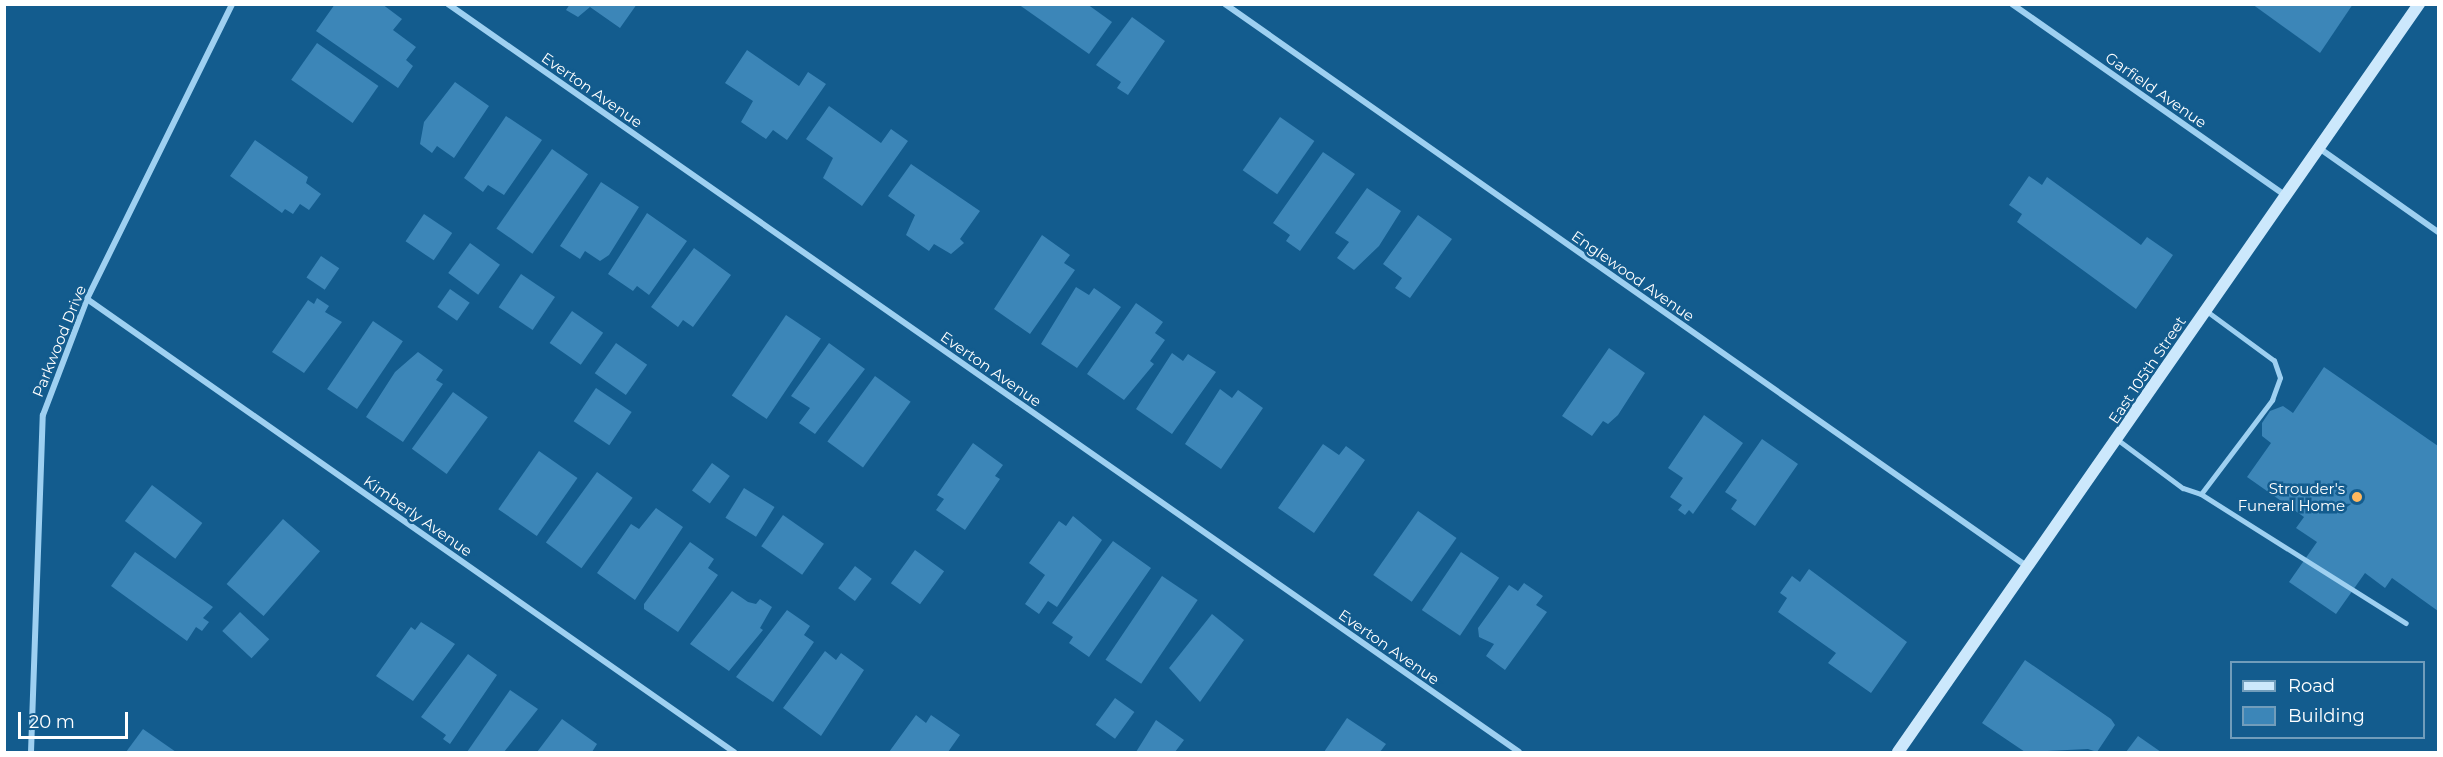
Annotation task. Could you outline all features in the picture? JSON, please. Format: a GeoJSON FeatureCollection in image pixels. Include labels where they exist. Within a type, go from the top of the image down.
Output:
{"type":"FeatureCollection","features":[{"type":"Feature","properties":{"kind":"main road","name":"East 105th Street"},"geometry":{"type":"LineString","coordinates":[[1898,753],[2419,4]]}},
{"type":"Feature","properties":{"kind":"street","name":"Parkwood Drive"},"geometry":{"type":"LineString","coordinates":[[31,753],[43,415],[87,299],[232,4]]}},
{"type":"Feature","properties":{"kind":"street","name":"Everton Avenue"},"geometry":{"type":"LineString","coordinates":[[448,4],[1519,753]]}},
{"type":"Feature","properties":{"kind":"street","name":"Englewood Avenue"},"geometry":{"type":"LineString","coordinates":[[1225,4],[2028,567]]}},
{"type":"Feature","properties":{"kind":"street","name":"Garfield Avenue"},"geometry":{"type":"LineString","coordinates":[[2012,4],[2286,196]]}},
{"type":"Feature","properties":{"kind":"street"},"geometry":{"type":"LineString","coordinates":[[2319,148],[2439,232]]}},
{"type":"Feature","properties":{"kind":"street","name":"Kimberly Avenue"},"geometry":{"type":"LineString","coordinates":[[87,299],[734,753]]}},
{"type":"Feature","properties":{"kind":"lane"},"geometry":{"type":"LineString","coordinates":[[2201,494],[2272,400],[2280,378],[2274,361],[2206,311]]}},
{"type":"Feature","properties":{"kind":"lane"},"geometry":{"type":"LineString","coordinates":[[2117,439],[2183,488],[2201,494],[2406,623]]}},
{"type":"Feature","properties":{"kind":"building"},"geometry":{"type":"Polygon","coordinates":[[[335,4],[382,4],[402,19],[393,30],[416,47],[406,60],[413,66],[398,88],[316,31],[335,4]]]}},
{"type":"Feature","properties":{"kind":"building"},"geometry":{"type":"Polygon","coordinates":[[[570,4],[637,4],[620,28],[590,7],[578,17],[566,10],[570,4]]]}},
{"type":"Feature","properties":{"kind":"building"},"geometry":{"type":"Polygon","coordinates":[[[1018,4],[1087,4],[1112,22],[1089,54],[1018,4]]]}},
{"type":"Feature","properties":{"kind":"building"},"geometry":{"type":"Polygon","coordinates":[[[2252,4],[2353,4],[2320,53],[2252,4]]]}},
{"type":"Feature","properties":{"kind":"building"},"geometry":{"type":"Polygon","coordinates":[[[1132,17],[1165,41],[1128,95],[1117,88],[1121,82],[1096,65],[1132,17]]]}},
{"type":"Feature","properties":{"kind":"building"},"geometry":{"type":"Polygon","coordinates":[[[317,43],[378,86],[353,123],[291,80],[317,43]]]}},
{"type":"Feature","properties":{"kind":"building"},"geometry":{"type":"Polygon","coordinates":[[[747,50],[799,86],[808,72],[826,84],[787,140],[773,130],[766,139],[741,122],[753,101],[725,83],[747,50]]]}},
{"type":"Feature","properties":{"kind":"building"},"geometry":{"type":"Polygon","coordinates":[[[455,82],[489,106],[454,158],[437,146],[432,153],[420,144],[424,122],[455,82]]]}},
{"type":"Feature","properties":{"kind":"building"},"geometry":{"type":"Polygon","coordinates":[[[829,106],[881,143],[891,129],[908,141],[862,206],[823,178],[833,158],[806,139],[829,106]]]}},
{"type":"Feature","properties":{"kind":"building"},"geometry":{"type":"Polygon","coordinates":[[[506,116],[542,140],[504,195],[488,185],[483,192],[464,178],[506,116]]]}},
{"type":"Feature","properties":{"kind":"building"},"geometry":{"type":"Polygon","coordinates":[[[1280,117],[1314,141],[1277,194],[1243,170],[1280,117]]]}},
{"type":"Feature","properties":{"kind":"building"},"geometry":{"type":"Polygon","coordinates":[[[255,140],[308,177],[306,183],[321,194],[309,210],[300,204],[293,214],[285,209],[282,213],[230,176],[255,140]]]}},
{"type":"Feature","properties":{"kind":"building"},"geometry":{"type":"Polygon","coordinates":[[[552,149],[588,174],[532,254],[496,228],[552,149]]]}},
{"type":"Feature","properties":{"kind":"building"},"geometry":{"type":"Polygon","coordinates":[[[1323,152],[1355,174],[1300,251],[1286,241],[1290,235],[1273,223],[1323,152]]]}},
{"type":"Feature","properties":{"kind":"building"},"geometry":{"type":"Polygon","coordinates":[[[911,164],[980,211],[960,239],[964,243],[951,254],[934,244],[929,251],[906,235],[915,215],[888,196],[911,164]]]}},
{"type":"Feature","properties":{"kind":"building"},"geometry":{"type":"Polygon","coordinates":[[[2029,176],[2042,185],[2047,177],[2141,245],[2147,237],[2173,255],[2136,309],[2017,222],[2022,214],[2009,205],[2029,176]]]}},
{"type":"Feature","properties":{"kind":"building"},"geometry":{"type":"Polygon","coordinates":[[[601,182],[639,207],[609,255],[600,261],[585,251],[580,259],[560,246],[601,182]]]}},
{"type":"Feature","properties":{"kind":"building"},"geometry":{"type":"Polygon","coordinates":[[[1367,188],[1401,211],[1379,246],[1354,270],[1337,258],[1349,242],[1335,233],[1367,188]]]}},
{"type":"Feature","properties":{"kind":"building"},"geometry":{"type":"Polygon","coordinates":[[[647,213],[687,241],[649,295],[637,286],[633,291],[608,274],[647,213]]]}},
{"type":"Feature","properties":{"kind":"building"},"geometry":{"type":"Polygon","coordinates":[[[424,214],[452,233],[434,260],[406,241],[424,214]]]}},
{"type":"Feature","properties":{"kind":"building"},"geometry":{"type":"Polygon","coordinates":[[[1418,215],[1452,239],[1410,298],[1395,288],[1402,278],[1383,264],[1418,215]]]}},
{"type":"Feature","properties":{"kind":"building"},"geometry":{"type":"Polygon","coordinates":[[[1042,235],[1070,255],[1064,263],[1075,270],[1030,334],[994,309],[1042,235]]]}},
{"type":"Feature","properties":{"kind":"building"},"geometry":{"type":"Polygon","coordinates":[[[470,243],[500,265],[478,295],[448,273],[470,243]]]}},
{"type":"Feature","properties":{"kind":"building"},"geometry":{"type":"Polygon","coordinates":[[[694,248],[731,275],[693,327],[683,320],[678,327],[651,307],[694,248]]]}},
{"type":"Feature","properties":{"kind":"building"},"geometry":{"type":"Polygon","coordinates":[[[321,256],[339,268],[325,290],[306,278],[321,256]]]}},
{"type":"Feature","properties":{"kind":"building"},"geometry":{"type":"Polygon","coordinates":[[[521,274],[555,297],[533,330],[499,307],[521,274]]]}},
{"type":"Feature","properties":{"kind":"building"},"geometry":{"type":"Polygon","coordinates":[[[1076,287],[1089,295],[1094,288],[1121,307],[1077,368],[1041,344],[1076,287]]]}},
{"type":"Feature","properties":{"kind":"building"},"geometry":{"type":"Polygon","coordinates":[[[450,289],[470,303],[457,321],[437,307],[450,289]]]}},
{"type":"Feature","properties":{"kind":"building"},"geometry":{"type":"Polygon","coordinates":[[[317,298],[329,306],[325,312],[342,322],[304,373],[272,352],[308,300],[314,304],[317,298]]]}},
{"type":"Feature","properties":{"kind":"building"},"geometry":{"type":"Polygon","coordinates":[[[1136,303],[1163,322],[1155,333],[1165,340],[1150,361],[1154,364],[1124,400],[1087,374],[1136,303]]]}},
{"type":"Feature","properties":{"kind":"building"},"geometry":{"type":"Polygon","coordinates":[[[572,311],[603,333],[581,365],[550,343],[572,311]]]}},
{"type":"Feature","properties":{"kind":"building"},"geometry":{"type":"Polygon","coordinates":[[[786,315],[821,338],[767,419],[732,395],[786,315]]]}},
{"type":"Feature","properties":{"kind":"building"},"geometry":{"type":"Polygon","coordinates":[[[373,321],[403,341],[357,409],[327,389],[373,321]]]}},
{"type":"Feature","properties":{"kind":"building"},"geometry":{"type":"Polygon","coordinates":[[[616,343],[647,365],[626,395],[595,373],[616,343]]]}},
{"type":"Feature","properties":{"kind":"building"},"geometry":{"type":"Polygon","coordinates":[[[829,343],[865,369],[815,434],[799,423],[810,408],[791,396],[829,343]]]}},
{"type":"Feature","properties":{"kind":"building"},"geometry":{"type":"Polygon","coordinates":[[[1609,348],[1645,373],[1618,415],[1608,424],[1603,421],[1592,436],[1562,416],[1609,348]]]}},
{"type":"Feature","properties":{"kind":"building"},"geometry":{"type":"Polygon","coordinates":[[[418,352],[443,370],[436,380],[443,384],[403,442],[366,417],[395,372],[418,352]]]}},
{"type":"Feature","properties":{"kind":"building"},"geometry":{"type":"Polygon","coordinates":[[[1172,353],[1183,361],[1188,354],[1216,372],[1172,434],[1136,409],[1172,353]]]}},
{"type":"Feature","properties":{"kind":"building","name":"Strouder's Funeral Home"},"geometry":{"type":"Polygon","coordinates":[[[2324,367],[2438,446],[2438,611],[2392,578],[2385,588],[2365,573],[2336,614],[2289,582],[2317,542],[2296,528],[2304,517],[2247,477],[2271,443],[2262,436],[2262,423],[2270,411],[2283,406],[2293,413],[2324,367]]]}},
{"type":"Feature","properties":{"kind":"building"},"geometry":{"type":"Polygon","coordinates":[[[875,376],[911,402],[863,467],[827,442],[875,376]]]}},
{"type":"Feature","properties":{"kind":"building"},"geometry":{"type":"Polygon","coordinates":[[[596,388],[632,412],[609,445],[574,421],[596,388]]]}},
{"type":"Feature","properties":{"kind":"building"},"geometry":{"type":"Polygon","coordinates":[[[1220,389],[1232,398],[1238,390],[1263,408],[1221,469],[1185,444],[1220,389]]]}},
{"type":"Feature","properties":{"kind":"building"},"geometry":{"type":"Polygon","coordinates":[[[453,392],[488,417],[447,474],[412,449],[453,392]]]}},
{"type":"Feature","properties":{"kind":"building"},"geometry":{"type":"Polygon","coordinates":[[[1704,415],[1743,443],[1693,514],[1689,510],[1685,515],[1678,510],[1682,505],[1670,497],[1683,478],[1668,468],[1704,415]]]}},
{"type":"Feature","properties":{"kind":"building"},"geometry":{"type":"Polygon","coordinates":[[[1762,439],[1798,464],[1755,526],[1731,509],[1737,500],[1725,492],[1762,439]]]}},
{"type":"Feature","properties":{"kind":"building"},"geometry":{"type":"Polygon","coordinates":[[[973,443],[1003,465],[995,476],[1000,479],[965,530],[936,510],[944,499],[937,495],[973,443]]]}},
{"type":"Feature","properties":{"kind":"building"},"geometry":{"type":"Polygon","coordinates":[[[1323,444],[1339,455],[1346,446],[1365,460],[1314,533],[1278,508],[1323,444]]]}},
{"type":"Feature","properties":{"kind":"building"},"geometry":{"type":"Polygon","coordinates":[[[539,451],[578,478],[537,536],[498,509],[539,451]]]}},
{"type":"Feature","properties":{"kind":"building"},"geometry":{"type":"Polygon","coordinates":[[[712,463],[730,476],[710,503],[692,491],[712,463]]]}},
{"type":"Feature","properties":{"kind":"building"},"geometry":{"type":"Polygon","coordinates":[[[597,472],[633,498],[581,568],[546,542],[597,472]]]}},
{"type":"Feature","properties":{"kind":"building"},"geometry":{"type":"Polygon","coordinates":[[[152,485],[202,523],[175,559],[125,521],[152,485]]]}},
{"type":"Feature","properties":{"kind":"building"},"geometry":{"type":"Polygon","coordinates":[[[744,488],[775,507],[756,537],[725,518],[744,488]]]}},
{"type":"Feature","properties":{"kind":"building"},"geometry":{"type":"Polygon","coordinates":[[[656,508],[683,527],[635,600],[597,573],[631,524],[639,529],[656,508]]]}},
{"type":"Feature","properties":{"kind":"building"},"geometry":{"type":"Polygon","coordinates":[[[1418,511],[1457,538],[1412,602],[1373,575],[1418,511]]]}},
{"type":"Feature","properties":{"kind":"building"},"geometry":{"type":"Polygon","coordinates":[[[783,515],[824,544],[802,575],[761,546],[783,515]]]}},
{"type":"Feature","properties":{"kind":"building"},"geometry":{"type":"Polygon","coordinates":[[[1073,516],[1102,540],[1057,607],[1048,601],[1039,614],[1025,604],[1045,575],[1029,563],[1059,521],[1066,526],[1073,516]]]}},
{"type":"Feature","properties":{"kind":"building"},"geometry":{"type":"Polygon","coordinates":[[[283,519],[320,551],[264,616],[227,584],[283,519]]]}},
{"type":"Feature","properties":{"kind":"building"},"geometry":{"type":"Polygon","coordinates":[[[1113,541],[1151,568],[1089,657],[1069,643],[1073,637],[1052,623],[1113,541]]]}},
{"type":"Feature","properties":{"kind":"building"},"geometry":{"type":"Polygon","coordinates":[[[690,542],[714,559],[708,568],[718,575],[678,632],[644,609],[644,604],[690,542]]]}},
{"type":"Feature","properties":{"kind":"building"},"geometry":{"type":"Polygon","coordinates":[[[915,550],[944,571],[920,604],[891,583],[915,550]]]}},
{"type":"Feature","properties":{"kind":"building"},"geometry":{"type":"Polygon","coordinates":[[[135,552],[213,607],[203,618],[209,622],[202,631],[196,627],[187,641],[111,586],[135,552]]]}},
{"type":"Feature","properties":{"kind":"building"},"geometry":{"type":"Polygon","coordinates":[[[1461,552],[1499,578],[1460,636],[1422,610],[1461,552]]]}},
{"type":"Feature","properties":{"kind":"building"},"geometry":{"type":"Polygon","coordinates":[[[855,566],[872,579],[855,601],[838,588],[855,566]]]}},
{"type":"Feature","properties":{"kind":"building"},"geometry":{"type":"Polygon","coordinates":[[[1809,569],[1907,642],[1871,693],[1828,663],[1836,653],[1778,612],[1787,598],[1780,593],[1792,576],[1800,582],[1809,569]]]}},
{"type":"Feature","properties":{"kind":"building"},"geometry":{"type":"Polygon","coordinates":[[[1162,576],[1198,600],[1141,684],[1106,660],[1162,576]]]}},
{"type":"Feature","properties":{"kind":"building"},"geometry":{"type":"Polygon","coordinates":[[[1524,583],[1543,596],[1536,605],[1547,612],[1505,670],[1486,656],[1494,644],[1479,637],[1478,628],[1509,585],[1518,591],[1524,583]]]}},
{"type":"Feature","properties":{"kind":"building"},"geometry":{"type":"Polygon","coordinates":[[[732,591],[748,602],[756,604],[760,599],[772,607],[760,628],[763,630],[729,671],[690,644],[732,591]]]}},
{"type":"Feature","properties":{"kind":"building"},"geometry":{"type":"Polygon","coordinates":[[[787,610],[810,626],[804,635],[814,642],[773,702],[736,677],[787,610]]]}},
{"type":"Feature","properties":{"kind":"building"},"geometry":{"type":"Polygon","coordinates":[[[240,612],[269,639],[252,658],[222,631],[240,612]]]}},
{"type":"Feature","properties":{"kind":"building"},"geometry":{"type":"Polygon","coordinates":[[[1212,614],[1244,640],[1200,702],[1169,668],[1212,614]]]}},
{"type":"Feature","properties":{"kind":"building"},"geometry":{"type":"Polygon","coordinates":[[[421,622],[455,644],[413,701],[376,676],[411,627],[415,630],[421,622]]]}},
{"type":"Feature","properties":{"kind":"building"},"geometry":{"type":"Polygon","coordinates":[[[825,651],[836,660],[841,653],[864,670],[821,736],[783,708],[825,651]]]}},
{"type":"Feature","properties":{"kind":"building"},"geometry":{"type":"Polygon","coordinates":[[[468,654],[497,675],[450,744],[443,739],[446,735],[421,717],[468,654]]]}},
{"type":"Feature","properties":{"kind":"building"},"geometry":{"type":"Polygon","coordinates":[[[2025,660],[2111,719],[2115,725],[2097,752],[2088,749],[2025,752],[1982,723],[2025,660]]]}},
{"type":"Feature","properties":{"kind":"building"},"geometry":{"type":"Polygon","coordinates":[[[510,690],[538,709],[504,752],[467,752],[510,690]]]}},
{"type":"Feature","properties":{"kind":"building"},"geometry":{"type":"Polygon","coordinates":[[[1115,698],[1134,712],[1115,739],[1096,725],[1115,698]]]}},
{"type":"Feature","properties":{"kind":"building"},"geometry":{"type":"Polygon","coordinates":[[[916,715],[926,723],[931,715],[960,735],[948,752],[889,752],[916,715]]]}},
{"type":"Feature","properties":{"kind":"building"},"geometry":{"type":"Polygon","coordinates":[[[1347,718],[1386,744],[1380,752],[1324,752],[1347,718]]]}},
{"type":"Feature","properties":{"kind":"building"},"geometry":{"type":"Polygon","coordinates":[[[562,719],[597,744],[592,752],[537,752],[562,719]]]}},
{"type":"Feature","properties":{"kind":"building"},"geometry":{"type":"Polygon","coordinates":[[[1156,720],[1184,740],[1175,752],[1136,752],[1156,720]]]}},
{"type":"Feature","properties":{"kind":"building"},"geometry":{"type":"Polygon","coordinates":[[[143,729],[176,752],[126,752],[143,729]]]}},
{"type":"Feature","properties":{"kind":"building"},"geometry":{"type":"Polygon","coordinates":[[[2138,736],[2161,752],[2126,752],[2138,736]]]}},
{"type":"Feature","properties":{"kind":"place","name":"Strouder's Funeral Home"},"geometry":{"type":"Point","coordinates":[2357,497]}}]}
